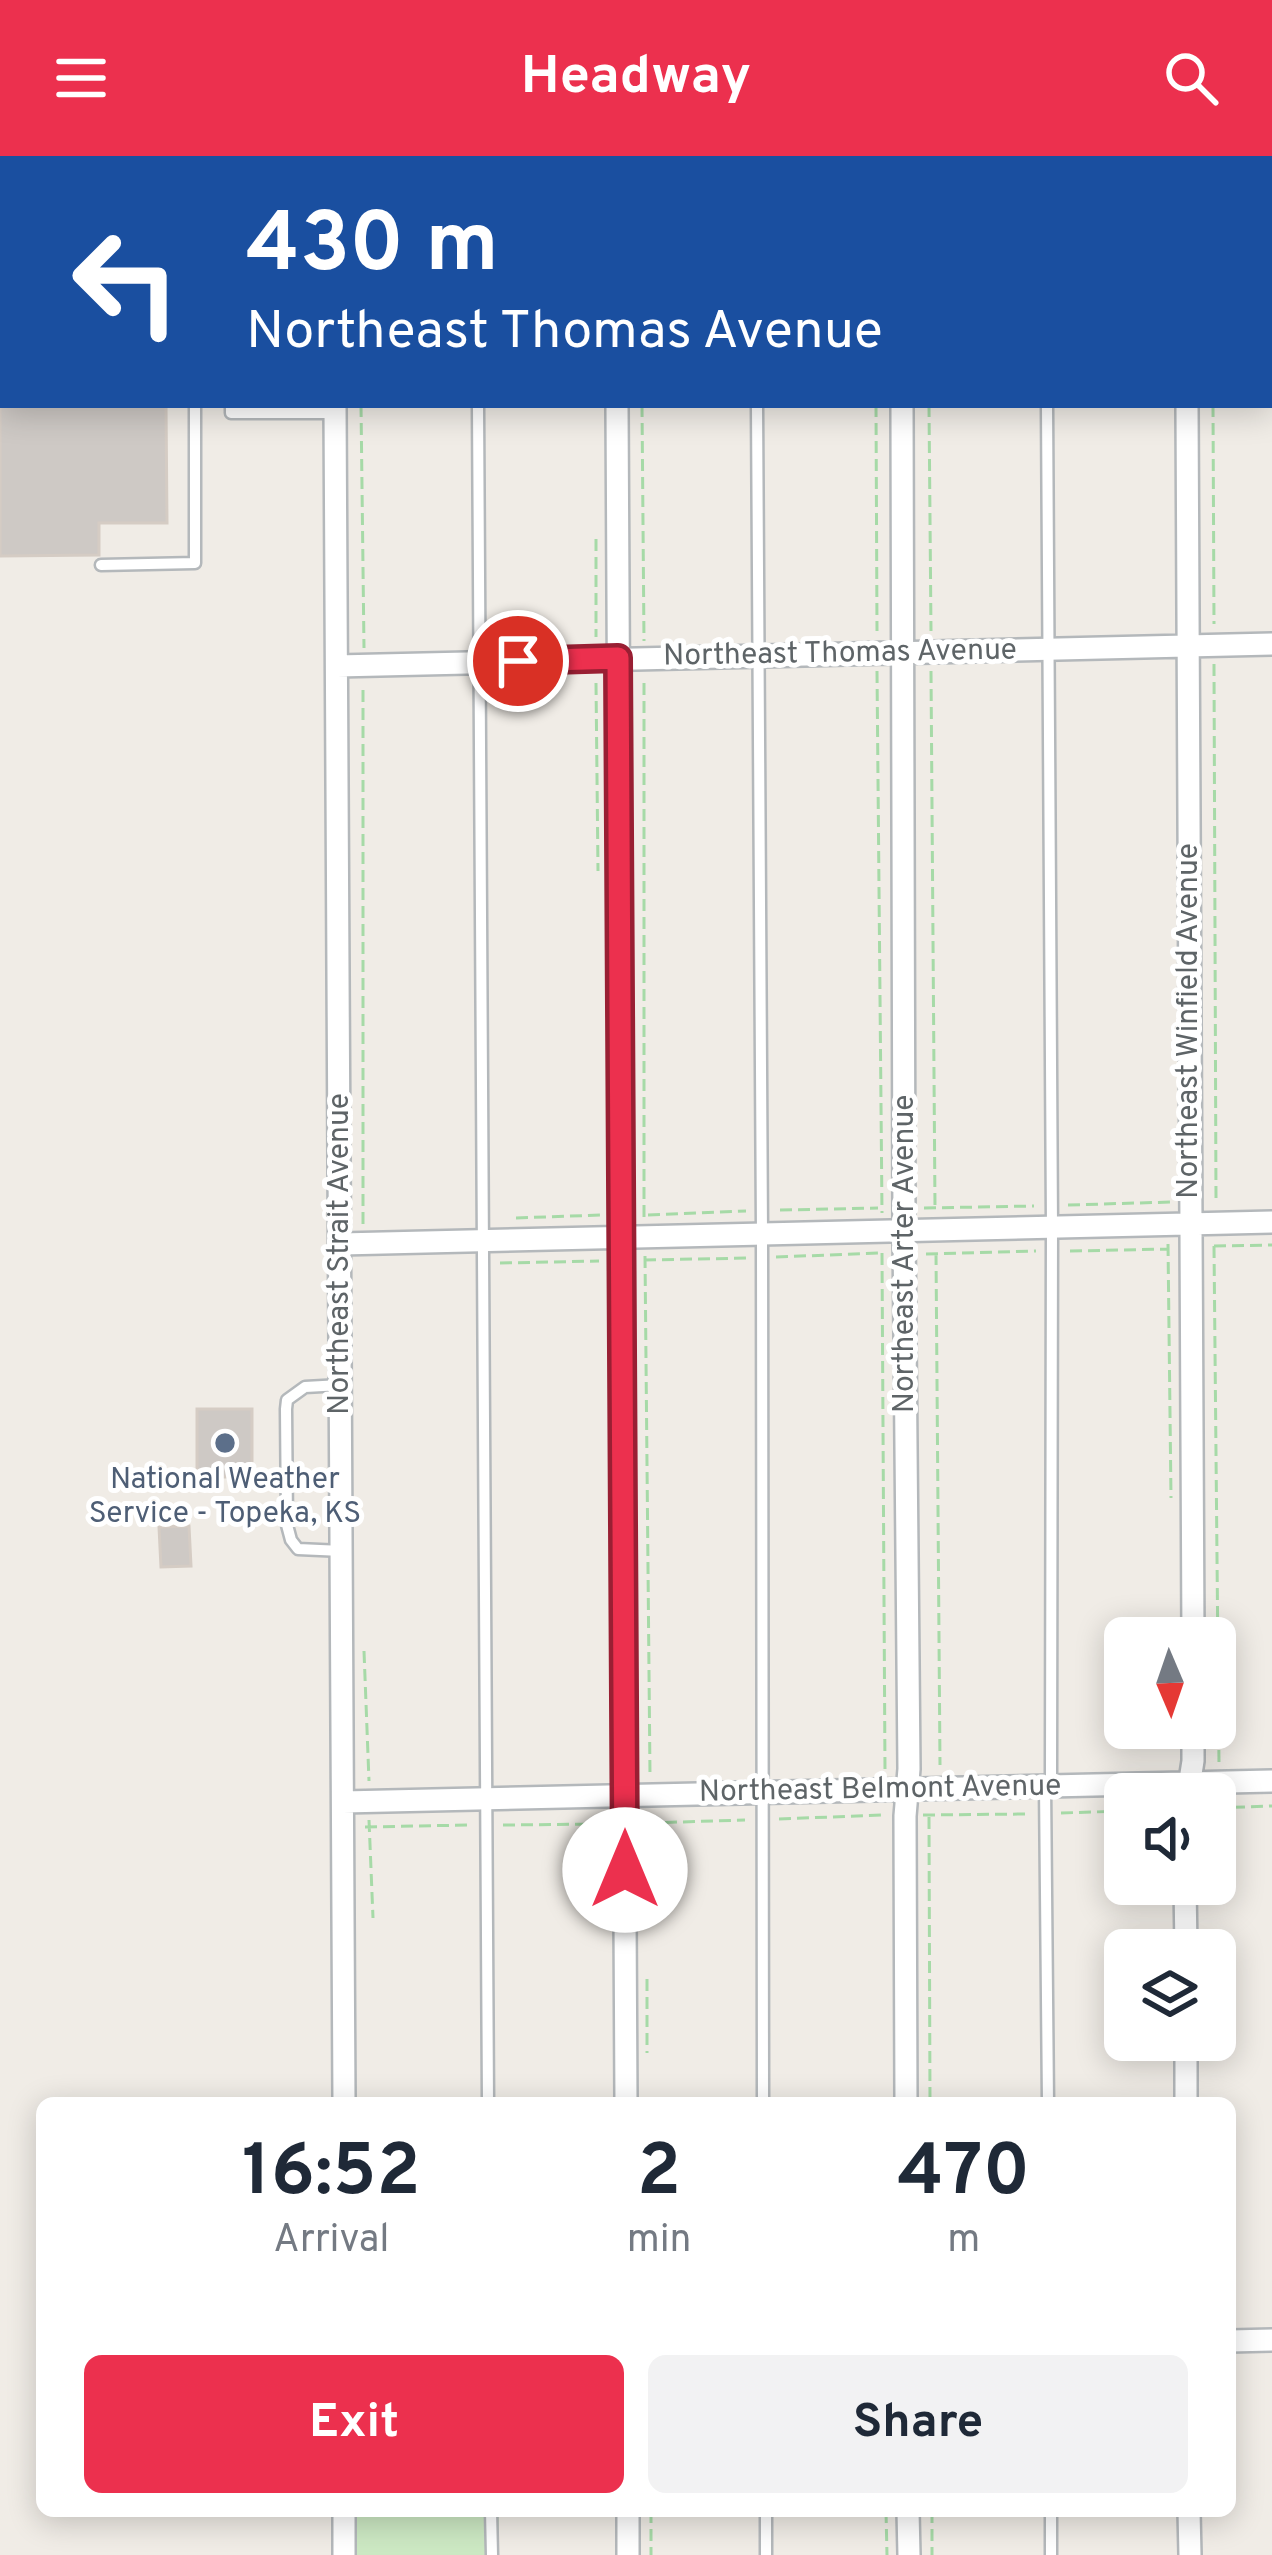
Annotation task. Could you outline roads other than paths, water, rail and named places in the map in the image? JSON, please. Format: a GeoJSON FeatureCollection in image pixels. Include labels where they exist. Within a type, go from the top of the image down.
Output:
{"type":"FeatureCollection","features":[{"type":"Feature","properties":{"kind":"street"},"geometry":{"type":"LineString","coordinates":[[617,408],[629,1230],[634,1260],[624,1796],[626,2097]]}},
{"type":"Feature","properties":{"kind":"street","name":"Northeast Arter Avenue"},"geometry":{"type":"LineString","coordinates":[[902,408],[895,1226],[909,1769],[896,1790],[905,1816],[906,2097]]}},
{"type":"Feature","properties":{"kind":"street","name":"Northeast Winfield Avenue"},"geometry":{"type":"LineString","coordinates":[[1186,408],[1192,1617]]}},
{"type":"Feature","properties":{"kind":"street","name":"Northeast Strait Avenue"},"geometry":{"type":"LineString","coordinates":[[335,409],[352,1244],[341,1385],[344,2097]]}},
{"type":"Feature","properties":{"kind":"street","name":"Northeast Thomas Avenue"},"geometry":{"type":"LineString","coordinates":[[337,666],[1272,644]]}},
{"type":"Feature","properties":{"kind":"street"},"geometry":{"type":"LineString","coordinates":[[352,1244],[482,1230],[762,1234],[936,1219],[1052,1216],[1190,1224],[1214,1235],[1272,1222]]}},
{"type":"Feature","properties":{"kind":"street","name":"Northeast Belmont Avenue"},"geometry":{"type":"LineString","coordinates":[[1236,1782],[1272,1781]]}},
{"type":"Feature","properties":{"kind":"street","name":"Northeast Belmont Avenue"},"geometry":{"type":"LineString","coordinates":[[343,1802],[1104,1787]]}},
{"type":"Feature","properties":{"kind":"street"},"geometry":{"type":"LineString","coordinates":[[1186,2061],[1186,2097]]}},
{"type":"Feature","properties":{"kind":"street"},"geometry":{"type":"LineString","coordinates":[[1236,2341],[1272,2340]]}},
{"type":"Feature","properties":{"kind":"street"},"geometry":{"type":"LineString","coordinates":[[344,2517],[344,2555]]}},
{"type":"Feature","properties":{"kind":"street"},"geometry":{"type":"LineString","coordinates":[[628,2517],[628,2555]]}},
{"type":"Feature","properties":{"kind":"street"},"geometry":{"type":"LineString","coordinates":[[908,2517],[909,2555]]}},
{"type":"Feature","properties":{"kind":"street"},"geometry":{"type":"LineString","coordinates":[[1190,2517],[1190,2555]]}},
{"type":"Feature","properties":{"kind":"lane"},"geometry":{"type":"LineString","coordinates":[[100,565],[195,563],[195,408]]}},
{"type":"Feature","properties":{"kind":"lane"},"geometry":{"type":"LineString","coordinates":[[231,408],[231,413],[335,409]]}},
{"type":"Feature","properties":{"kind":"lane"},"geometry":{"type":"LineString","coordinates":[[478,408],[488,2097]]}},
{"type":"Feature","properties":{"kind":"lane"},"geometry":{"type":"LineString","coordinates":[[757,408],[764,2097]]}},
{"type":"Feature","properties":{"kind":"lane"},"geometry":{"type":"LineString","coordinates":[[1047,408],[1052,1216],[1051,1777],[1045,1786],[1048,2097]]}},
{"type":"Feature","properties":{"kind":"lane"},"geometry":{"type":"LineString","coordinates":[[341,1385],[305,1387],[287,1400],[286,1409],[291,1540],[298,1549],[342,1551]]}},
{"type":"Feature","properties":{"kind":"lane"},"geometry":{"type":"LineString","coordinates":[[491,2517],[491,2555]]}},
{"type":"Feature","properties":{"kind":"lane"},"geometry":{"type":"LineString","coordinates":[[766,2517],[766,2555]]}},
{"type":"Feature","properties":{"kind":"lane"},"geometry":{"type":"LineString","coordinates":[[1051,2517],[1052,2555]]}},
{"type":"Feature","properties":{"kind":"place","name":"National Weather Service - Topeka, KS"},"geometry":{"type":"Point","coordinates":[225,1443]}}]}
